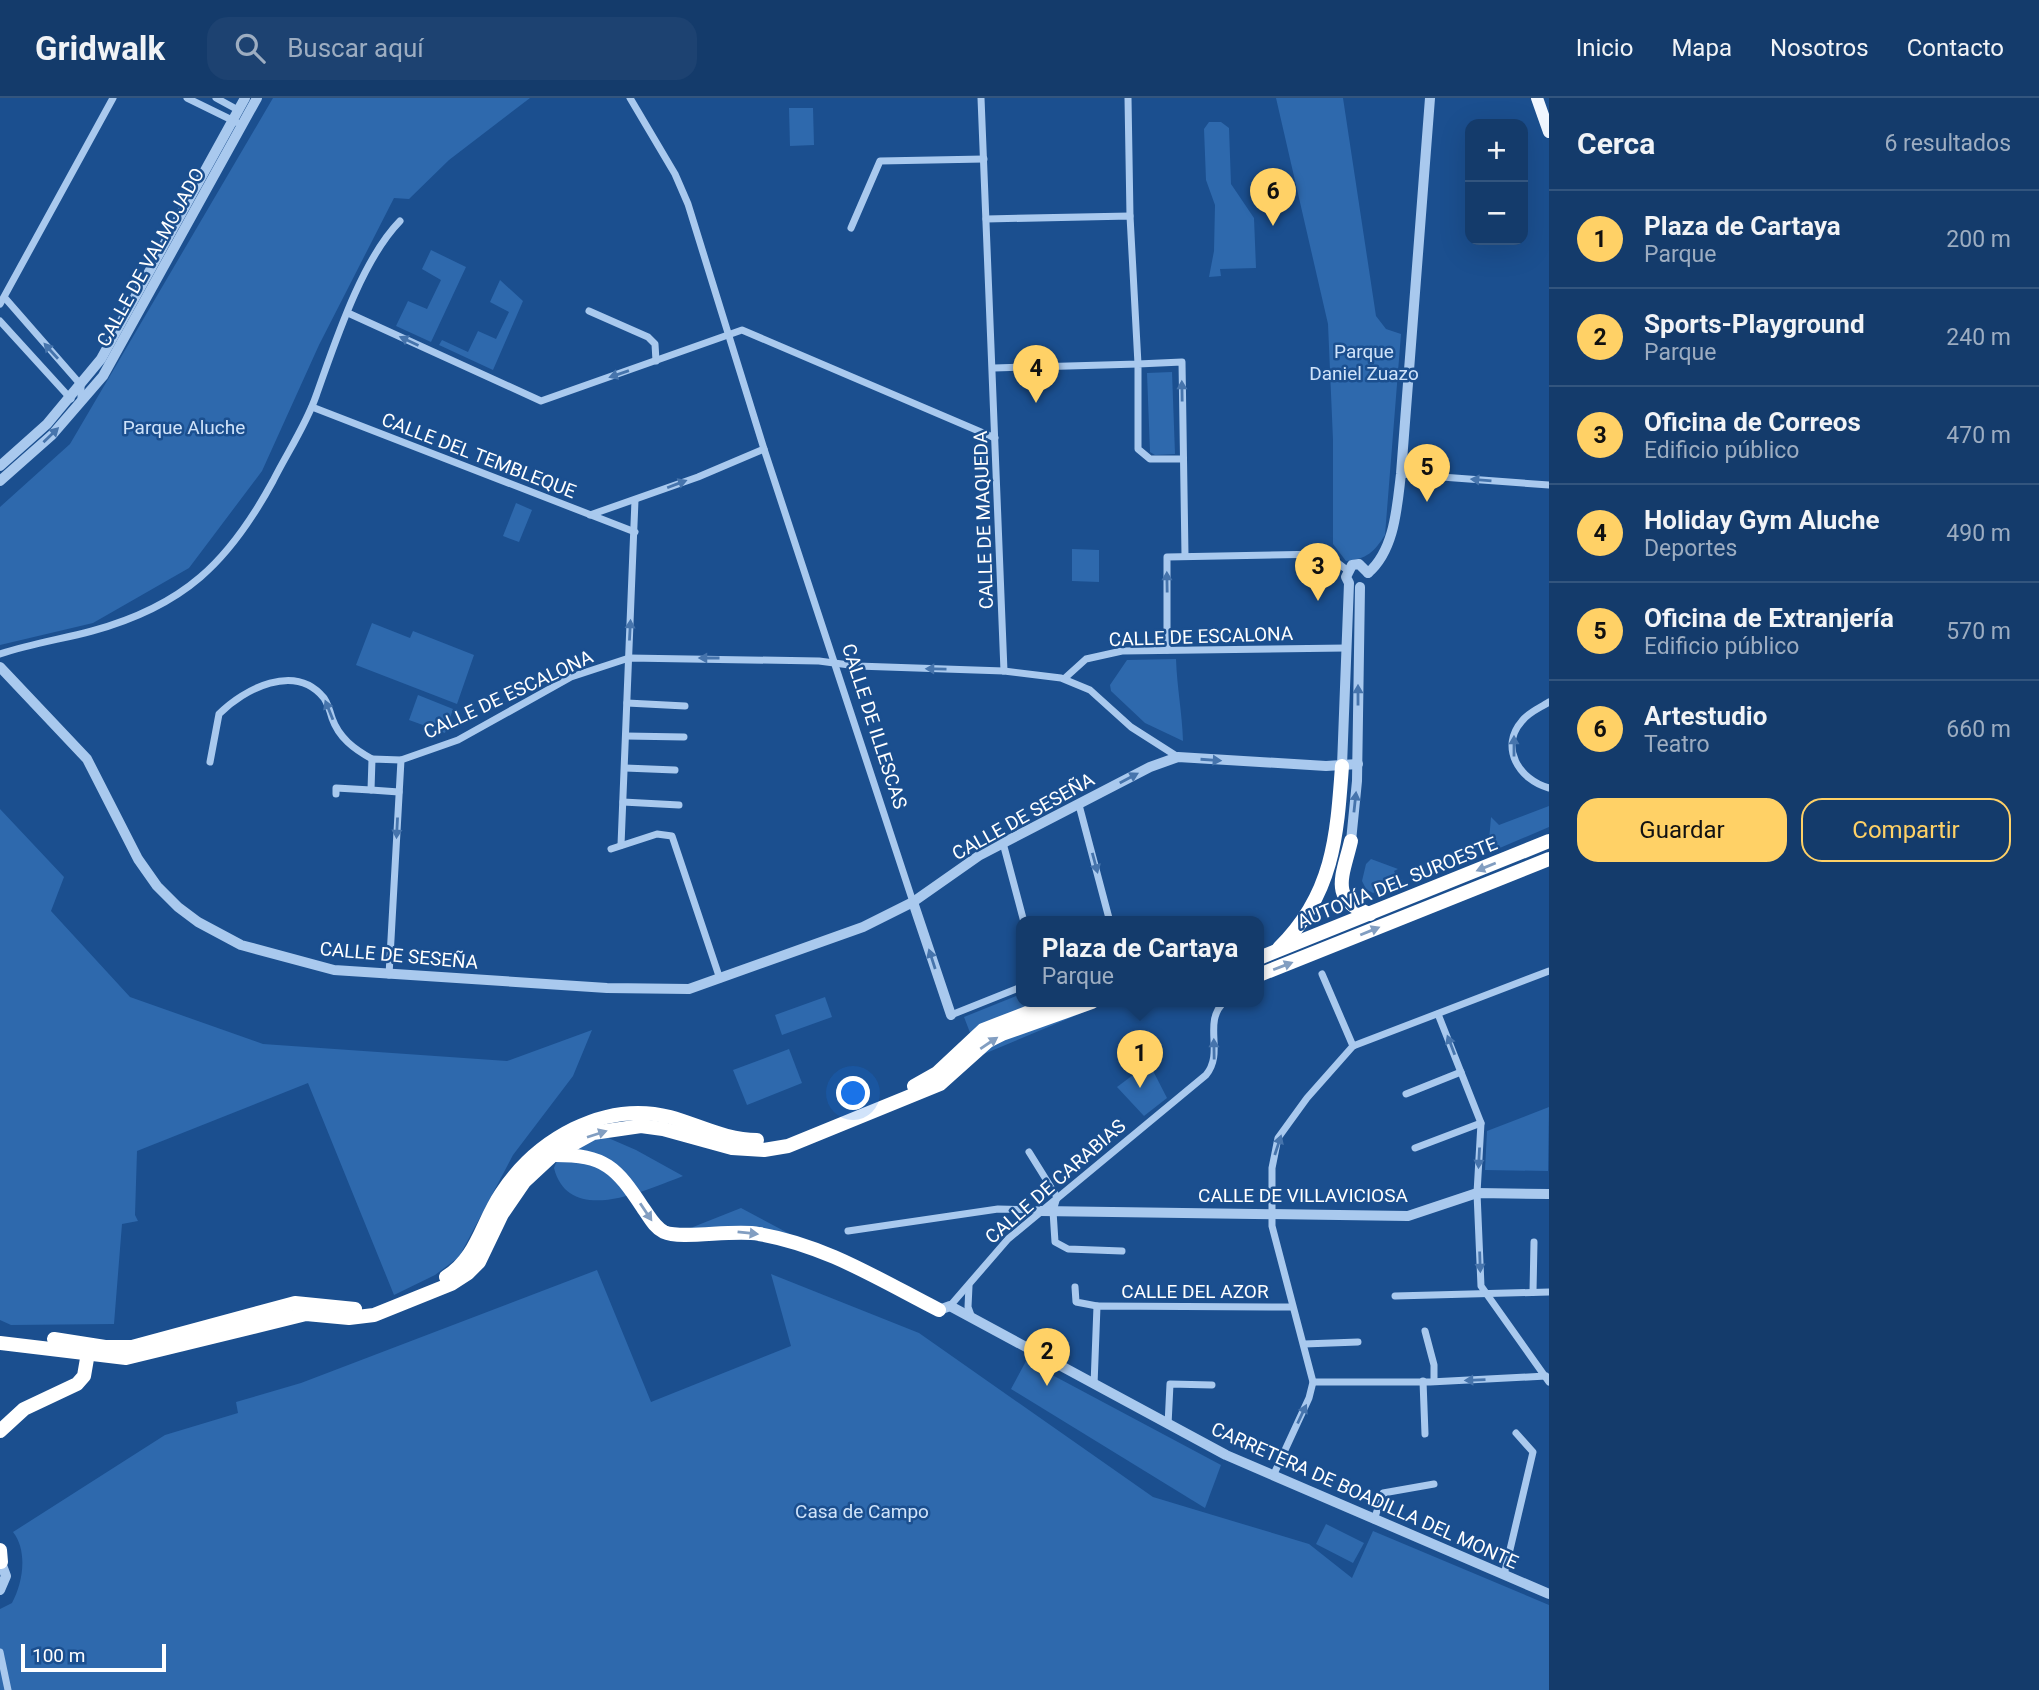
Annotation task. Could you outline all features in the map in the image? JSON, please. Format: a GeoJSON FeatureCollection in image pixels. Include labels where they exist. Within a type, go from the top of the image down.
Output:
{"type":"FeatureCollection","features":[{"type":"Feature","properties":{"kind":"highway"},"geometry":{"type":"LineString","coordinates":[[1266,956],[1306,920],[1335,838],[1342,766]]}},
{"type":"Feature","properties":{"kind":"highway"},"geometry":{"type":"LineString","coordinates":[[1351,841],[1341,885],[1343,899],[1353,908],[1370,914]]}},
{"type":"Feature","properties":{"kind":"highway","name":"AUTOVÍA DEL SUROESTE"},"geometry":{"type":"LineString","coordinates":[[1266,956],[1549,841]]}},
{"type":"Feature","properties":{"kind":"highway"},"geometry":{"type":"LineString","coordinates":[[1330,857],[1346,862]]}},
{"type":"Feature","properties":{"kind":"highway","name":"AUTOVÍA DEL SUROESTE"},"geometry":{"type":"LineString","coordinates":[[1264,973],[1549,859]]}},
{"type":"Feature","properties":{"kind":"highway"},"geometry":{"type":"LineString","coordinates":[[0,1343],[87,1350],[132,1347],[295,1303],[352,1309],[374,1306],[442,1279],[459,1268],[472,1251],[489,1215],[514,1175],[541,1149],[582,1124],[611,1116],[654,1114],[748,1140],[790,1136],[920,1083],[937,1073],[983,1030],[1042,1007]]}},
{"type":"Feature","properties":{"kind":"highway"},"geometry":{"type":"LineString","coordinates":[[0,1335],[126,1358],[306,1314],[360,1318],[450,1284],[475,1266],[502,1214],[524,1182],[553,1156],[593,1133],[641,1126],[663,1129],[732,1148],[764,1150],[788,1146],[940,1084],[988,1041],[1078,1007]]}},
{"type":"Feature","properties":{"kind":"highway"},"geometry":{"type":"LineString","coordinates":[[553,1156],[581,1155],[614,1168],[651,1220],[665,1233],[680,1235],[739,1232],[810,1246],[944,1308]]}},
{"type":"Feature","properties":{"kind":"highway"},"geometry":{"type":"LineString","coordinates":[[0,1429],[24,1409],[77,1384],[84,1377],[87,1350]]}},
{"type":"Feature","properties":{"kind":"main road"},"geometry":{"type":"LineString","coordinates":[[1537,98],[1549,132]]}},
{"type":"Feature","properties":{"kind":"street"},"geometry":{"type":"LineString","coordinates":[[81,385],[2,301],[113,98]]}},
{"type":"Feature","properties":{"kind":"street"},"geometry":{"type":"LineString","coordinates":[[187,98],[231,122],[245,121]]}},
{"type":"Feature","properties":{"kind":"street"},"geometry":{"type":"LineString","coordinates":[[216,98],[238,110]]}},
{"type":"Feature","properties":{"kind":"street","name":"CALLE DE VALMOJADO"},"geometry":{"type":"LineString","coordinates":[[0,466],[75,403],[81,385],[101,359],[245,98]]}},
{"type":"Feature","properties":{"kind":"street","name":"CALLE DE VALMOJADO"},"geometry":{"type":"LineString","coordinates":[[0,481],[75,403],[121,348],[257,98]]}},
{"type":"Feature","properties":{"kind":"street","name":"CALLE DE ILLESCAS"},"geometry":{"type":"LineString","coordinates":[[630,98],[675,174],[688,204],[764,449],[951,1015]]}},
{"type":"Feature","properties":{"kind":"street","name":"CALLE DE MAQUEDA"},"geometry":{"type":"LineString","coordinates":[[981,98],[1004,671]]}},
{"type":"Feature","properties":{"kind":"street"},"geometry":{"type":"LineString","coordinates":[[1128,98],[1130,216],[1138,364],[1138,449],[1150,459],[1183,459]]}},
{"type":"Feature","properties":{"kind":"street"},"geometry":{"type":"LineString","coordinates":[[1368,573],[1376,567],[1391,534],[1401,474],[1430,98]]}},
{"type":"Feature","properties":{"kind":"street"},"geometry":{"type":"LineString","coordinates":[[851,228],[880,161],[984,159]]}},
{"type":"Feature","properties":{"kind":"street"},"geometry":{"type":"LineString","coordinates":[[986,219],[1130,216]]}},
{"type":"Feature","properties":{"kind":"street"},"geometry":{"type":"LineString","coordinates":[[0,654],[96,630],[139,614],[180,593],[219,563],[251,520],[312,407],[327,361],[348,313],[386,236],[400,220]]}},
{"type":"Feature","properties":{"kind":"street"},"geometry":{"type":"LineString","coordinates":[[589,311],[648,337],[655,344],[656,361]]}},
{"type":"Feature","properties":{"kind":"street"},"geometry":{"type":"LineString","coordinates":[[348,313],[541,401],[741,330],[995,438]]}},
{"type":"Feature","properties":{"kind":"street"},"geometry":{"type":"LineString","coordinates":[[0,321],[75,403]]}},
{"type":"Feature","properties":{"kind":"street"},"geometry":{"type":"LineString","coordinates":[[993,368],[1182,362],[1185,555]]}},
{"type":"Feature","properties":{"kind":"street","name":"CALLE DEL TEMBLEQUE"},"geometry":{"type":"LineString","coordinates":[[312,407],[635,532]]}},
{"type":"Feature","properties":{"kind":"street"},"geometry":{"type":"LineString","coordinates":[[589,515],[635,500],[764,449]]}},
{"type":"Feature","properties":{"kind":"street"},"geometry":{"type":"LineString","coordinates":[[1401,474],[1549,485]]}},
{"type":"Feature","properties":{"kind":"street"},"geometry":{"type":"LineString","coordinates":[[621,845],[635,500]]}},
{"type":"Feature","properties":{"kind":"street"},"geometry":{"type":"LineString","coordinates":[[1167,650],[1167,557],[1326,554],[1347,570],[1349,583],[1342,766]]}},
{"type":"Feature","properties":{"kind":"street"},"geometry":{"type":"LineString","coordinates":[[1347,570],[1359,564],[1368,573],[1368,579],[1360,587],[1358,764],[1351,841]]}},
{"type":"Feature","properties":{"kind":"street"},"geometry":{"type":"LineString","coordinates":[[1349,583],[1360,587]]}},
{"type":"Feature","properties":{"kind":"street","name":"CALLE DE ESCALONA"},"geometry":{"type":"LineString","coordinates":[[1065,678],[1086,659],[1104,653],[1346,648]]}},
{"type":"Feature","properties":{"kind":"street","name":"CALLE DE ESCALONA"},"geometry":{"type":"LineString","coordinates":[[372,759],[401,760],[458,740],[571,677],[629,658],[819,661],[1004,671],[1065,678],[1090,690],[1131,727],[1178,757]]}},
{"type":"Feature","properties":{"kind":"street","name":"CALLE DE SESEÑA"},"geometry":{"type":"LineString","coordinates":[[0,667],[87,759],[138,859],[157,886],[178,907],[208,928],[246,947],[334,970],[389,975],[655,990],[689,989],[863,927],[913,902],[980,855],[1150,767],[1178,757],[1342,766],[1358,764]]}},
{"type":"Feature","properties":{"kind":"street"},"geometry":{"type":"LineString","coordinates":[[210,762],[219,714],[249,691],[271,682],[300,682],[314,689],[324,699],[340,735],[372,759],[371,790]]}},
{"type":"Feature","properties":{"kind":"street"},"geometry":{"type":"LineString","coordinates":[[1549,702],[1519,723],[1513,735],[1512,752],[1517,767],[1524,774],[1539,785],[1549,788]]}},
{"type":"Feature","properties":{"kind":"street"},"geometry":{"type":"LineString","coordinates":[[627,703],[685,706]]}},
{"type":"Feature","properties":{"kind":"street"},"geometry":{"type":"LineString","coordinates":[[626,736],[684,737]]}},
{"type":"Feature","properties":{"kind":"street"},"geometry":{"type":"LineString","coordinates":[[389,975],[401,760]]}},
{"type":"Feature","properties":{"kind":"street"},"geometry":{"type":"LineString","coordinates":[[625,768],[675,770]]}},
{"type":"Feature","properties":{"kind":"street"},"geometry":{"type":"LineString","coordinates":[[336,794],[336,788],[399,792]]}},
{"type":"Feature","properties":{"kind":"street"},"geometry":{"type":"LineString","coordinates":[[623,802],[678,805]]}},
{"type":"Feature","properties":{"kind":"street"},"geometry":{"type":"LineString","coordinates":[[1079,805],[1108,916]]}},
{"type":"Feature","properties":{"kind":"street"},"geometry":{"type":"LineString","coordinates":[[611,849],[657,834],[672,836],[720,979]]}},
{"type":"Feature","properties":{"kind":"street"},"geometry":{"type":"LineString","coordinates":[[1003,843],[1022,916]]}},
{"type":"Feature","properties":{"kind":"street"},"geometry":{"type":"LineString","coordinates":[[1273,1476],[1309,1398],[1313,1382],[1292,1307],[1272,1213],[1272,1168],[1279,1138],[1307,1098],[1353,1046],[1549,971]]}},
{"type":"Feature","properties":{"kind":"street"},"geometry":{"type":"LineString","coordinates":[[1322,974],[1353,1046]]}},
{"type":"Feature","properties":{"kind":"street"},"geometry":{"type":"LineString","coordinates":[[951,1015],[1016,989]]}},
{"type":"Feature","properties":{"kind":"street","name":"CALLE DE CARABIAS"},"geometry":{"type":"LineString","coordinates":[[944,1308],[1008,1239],[1211,1069],[1217,1054],[1214,1018],[1221,1007]]}},
{"type":"Feature","properties":{"kind":"street"},"geometry":{"type":"LineString","coordinates":[[1438,1014],[1480,1122],[1477,1193],[1481,1286],[1547,1378]]}},
{"type":"Feature","properties":{"kind":"street"},"geometry":{"type":"LineString","coordinates":[[1406,1094],[1461,1072]]}},
{"type":"Feature","properties":{"kind":"street"},"geometry":{"type":"LineString","coordinates":[[1415,1148],[1480,1122]]}},
{"type":"Feature","properties":{"kind":"street"},"geometry":{"type":"LineString","coordinates":[[1029,1152],[1057,1197],[1053,1211],[1053,1235],[1060,1247],[1122,1251]]}},
{"type":"Feature","properties":{"kind":"street","name":"CALLE DE VILLAVICIOSA"},"geometry":{"type":"LineString","coordinates":[[848,1231],[998,1209],[1408,1216],[1477,1193],[1549,1194]]}},
{"type":"Feature","properties":{"kind":"street"},"geometry":{"type":"LineString","coordinates":[[1533,1292],[1534,1242]]}},
{"type":"Feature","properties":{"kind":"street"},"geometry":{"type":"LineString","coordinates":[[971,1278],[966,1292],[977,1321]]}},
{"type":"Feature","properties":{"kind":"street","name":"CALLE DEL AZOR"},"geometry":{"type":"LineString","coordinates":[[1075,1287],[1076,1302],[1097,1306],[1292,1307]]}},
{"type":"Feature","properties":{"kind":"street"},"geometry":{"type":"LineString","coordinates":[[1395,1296],[1549,1292]]}},
{"type":"Feature","properties":{"kind":"street","name":"CALLE DEL AZOR"},"geometry":{"type":"LineString","coordinates":[[1094,1385],[1097,1306]]}},
{"type":"Feature","properties":{"kind":"street","name":"CARRETERA DE BOADILLA DEL MONTE"},"geometry":{"type":"LineString","coordinates":[[944,1308],[977,1321],[1168,1426],[1273,1476],[1549,1594]]}},
{"type":"Feature","properties":{"kind":"street"},"geometry":{"type":"LineString","coordinates":[[1425,1331],[1434,1365],[1434,1381]]}},
{"type":"Feature","properties":{"kind":"street"},"geometry":{"type":"LineString","coordinates":[[1304,1344],[1358,1342]]}},
{"type":"Feature","properties":{"kind":"street"},"geometry":{"type":"LineString","coordinates":[[1313,1382],[1547,1378]]}},
{"type":"Feature","properties":{"kind":"street"},"geometry":{"type":"LineString","coordinates":[[1423,1381],[1425,1434]]}},
{"type":"Feature","properties":{"kind":"street"},"geometry":{"type":"LineString","coordinates":[[1168,1426],[1170,1384],[1212,1385]]}},
{"type":"Feature","properties":{"kind":"street"},"geometry":{"type":"LineString","coordinates":[[1504,1575],[1533,1452],[1516,1433]]}},
{"type":"Feature","properties":{"kind":"street"},"geometry":{"type":"LineString","coordinates":[[1374,1520],[1383,1493],[1434,1484]]}},
{"type":"Feature","properties":{"kind":"street"},"geometry":{"type":"LineString","coordinates":[[0,1558],[6,1576],[0,1590]]}},
{"type":"Feature","properties":{"kind":"street"},"geometry":{"type":"LineString","coordinates":[[0,1652],[2,1675],[8,1690]]}},
{"type":"Feature","properties":{"kind":"green space","name":"Parque Aluche"},"geometry":{"type":"Polygon","coordinates":[[[273,98],[530,98],[449,160],[409,199],[394,198],[319,345],[262,471],[189,568],[93,623],[0,645],[0,507],[70,444],[273,98]]]}},
{"type":"Feature","properties":{"kind":"green space","name":"Parque Daniel Zuazo"},"geometry":{"type":"Polygon","coordinates":[[[1276,98],[1343,98],[1376,316],[1386,329],[1401,334],[1385,535],[1369,554],[1353,560],[1346,561],[1333,544],[1333,440],[1328,324],[1276,98]]]}},
{"type":"Feature","properties":{"kind":"green space"},"geometry":{"type":"Polygon","coordinates":[[[789,108],[813,108],[814,145],[790,146],[789,108]]]}},
{"type":"Feature","properties":{"kind":"green space"},"geometry":{"type":"Polygon","coordinates":[[[1209,122],[1221,122],[1229,128],[1231,184],[1254,218],[1256,268],[1220,269],[1221,276],[1209,277],[1214,251],[1215,205],[1206,180],[1204,129],[1209,122]]]}},
{"type":"Feature","properties":{"kind":"green space"},"geometry":{"type":"Polygon","coordinates":[[[431,250],[466,267],[431,342],[396,326],[408,301],[427,309],[441,280],[422,269],[431,250]]]}},
{"type":"Feature","properties":{"kind":"green space"},"geometry":{"type":"Polygon","coordinates":[[[500,280],[523,301],[493,370],[439,345],[442,340],[468,352],[478,331],[496,339],[509,312],[490,302],[500,280]]]}},
{"type":"Feature","properties":{"kind":"green space"},"geometry":{"type":"Polygon","coordinates":[[[1172,372],[1175,454],[1155,455],[1150,452],[1147,373],[1172,372]]]}},
{"type":"Feature","properties":{"kind":"green space"},"geometry":{"type":"Polygon","coordinates":[[[516,503],[532,510],[519,542],[503,536],[516,503]]]}},
{"type":"Feature","properties":{"kind":"green space"},"geometry":{"type":"Polygon","coordinates":[[[1072,549],[1099,550],[1099,582],[1072,581],[1072,549]]]}},
{"type":"Feature","properties":{"kind":"green space"},"geometry":{"type":"Polygon","coordinates":[[[372,623],[410,638],[413,631],[474,655],[457,704],[356,665],[372,623]]]}},
{"type":"Feature","properties":{"kind":"green space"},"geometry":{"type":"Polygon","coordinates":[[[1176,659],[1183,741],[1145,723],[1111,691],[1110,685],[1127,660],[1176,659]]]}},
{"type":"Feature","properties":{"kind":"green space"},"geometry":{"type":"Polygon","coordinates":[[[418,695],[453,709],[445,733],[409,720],[418,695]]]}},
{"type":"Feature","properties":{"kind":"green space"},"geometry":{"type":"Polygon","coordinates":[[[1549,806],[1549,827],[1488,853],[1491,817],[1499,825],[1549,806]]]}},
{"type":"Feature","properties":{"kind":"green space"},"geometry":{"type":"Polygon","coordinates":[[[0,809],[64,877],[51,911],[130,997],[263,1044],[507,1061],[592,1030],[573,1076],[513,1155],[459,1257],[435,1275],[394,1295],[308,1083],[137,1151],[135,1215],[138,1221],[122,1224],[114,1324],[11,1325],[0,1320],[0,809]]]}},
{"type":"Feature","properties":{"kind":"green space"},"geometry":{"type":"Polygon","coordinates":[[[1371,859],[1398,869],[1394,871],[1398,879],[1403,880],[1373,893],[1366,889],[1362,881],[1366,864],[1371,859]]]}},
{"type":"Feature","properties":{"kind":"green space"},"geometry":{"type":"Polygon","coordinates":[[[1016,996],[1016,1007],[1096,1007],[979,1056],[964,1017],[1016,996]]]}},
{"type":"Feature","properties":{"kind":"green space"},"geometry":{"type":"Polygon","coordinates":[[[825,997],[832,1017],[782,1035],[775,1015],[825,997]]]}},
{"type":"Feature","properties":{"kind":"green space"},"geometry":{"type":"Polygon","coordinates":[[[789,1049],[802,1083],[747,1105],[733,1070],[789,1049]]]}},
{"type":"Feature","properties":{"kind":"green space"},"geometry":{"type":"Polygon","coordinates":[[[1149,1063],[1167,1098],[1144,1116],[1117,1087],[1149,1063]]]}},
{"type":"Feature","properties":{"kind":"green space"},"geometry":{"type":"Polygon","coordinates":[[[1549,1107],[1548,1171],[1485,1170],[1487,1131],[1549,1107]]]}},
{"type":"Feature","properties":{"kind":"green space"},"geometry":{"type":"Polygon","coordinates":[[[606,1137],[683,1176],[630,1195],[610,1199],[592,1200],[575,1196],[562,1186],[554,1168],[557,1161],[575,1145],[606,1137]]]}},
{"type":"Feature","properties":{"kind":"green space"},"geometry":{"type":"Polygon","coordinates":[[[741,1208],[803,1241],[683,1231],[741,1208]]]}},
{"type":"Feature","properties":{"kind":"green space","name":"Casa de Campo"},"geometry":{"type":"Polygon","coordinates":[[[597,1270],[651,1402],[791,1346],[771,1274],[919,1333],[1153,1497],[1309,1544],[1352,1578],[1373,1531],[1549,1605],[1549,1690],[0,1690],[0,1609],[12,1603],[19,1586],[22,1567],[21,1548],[13,1532],[165,1435],[238,1413],[236,1402],[301,1383],[597,1270]]]}},
{"type":"Feature","properties":{"kind":"green space"},"geometry":{"type":"Polygon","coordinates":[[[1026,1361],[1221,1465],[1205,1508],[1011,1389],[1026,1361]]]}},
{"type":"Feature","properties":{"kind":"green space"},"geometry":{"type":"Polygon","coordinates":[[[1326,1524],[1364,1543],[1353,1563],[1316,1544],[1326,1524]]]}},
{"type":"Feature","properties":{"kind":"place","name":"Artestudio"},"geometry":{"type":"Point","coordinates":[1273,226]}},
{"type":"Feature","properties":{"kind":"place","name":"Holiday Gym Aluche"},"geometry":{"type":"Point","coordinates":[1036,403]}},
{"type":"Feature","properties":{"kind":"place","name":"Oficina de Extranjería"},"geometry":{"type":"Point","coordinates":[1427,502]}},
{"type":"Feature","properties":{"kind":"place","name":"Oficina de Correos"},"geometry":{"type":"Point","coordinates":[1318,601]}},
{"type":"Feature","properties":{"kind":"place","name":"Plaza de Cartaya"},"geometry":{"type":"Point","coordinates":[1140,1088]}},
{"type":"Feature","properties":{"kind":"place","name":"Sports-Playground"},"geometry":{"type":"Point","coordinates":[1047,1386]}}]}
